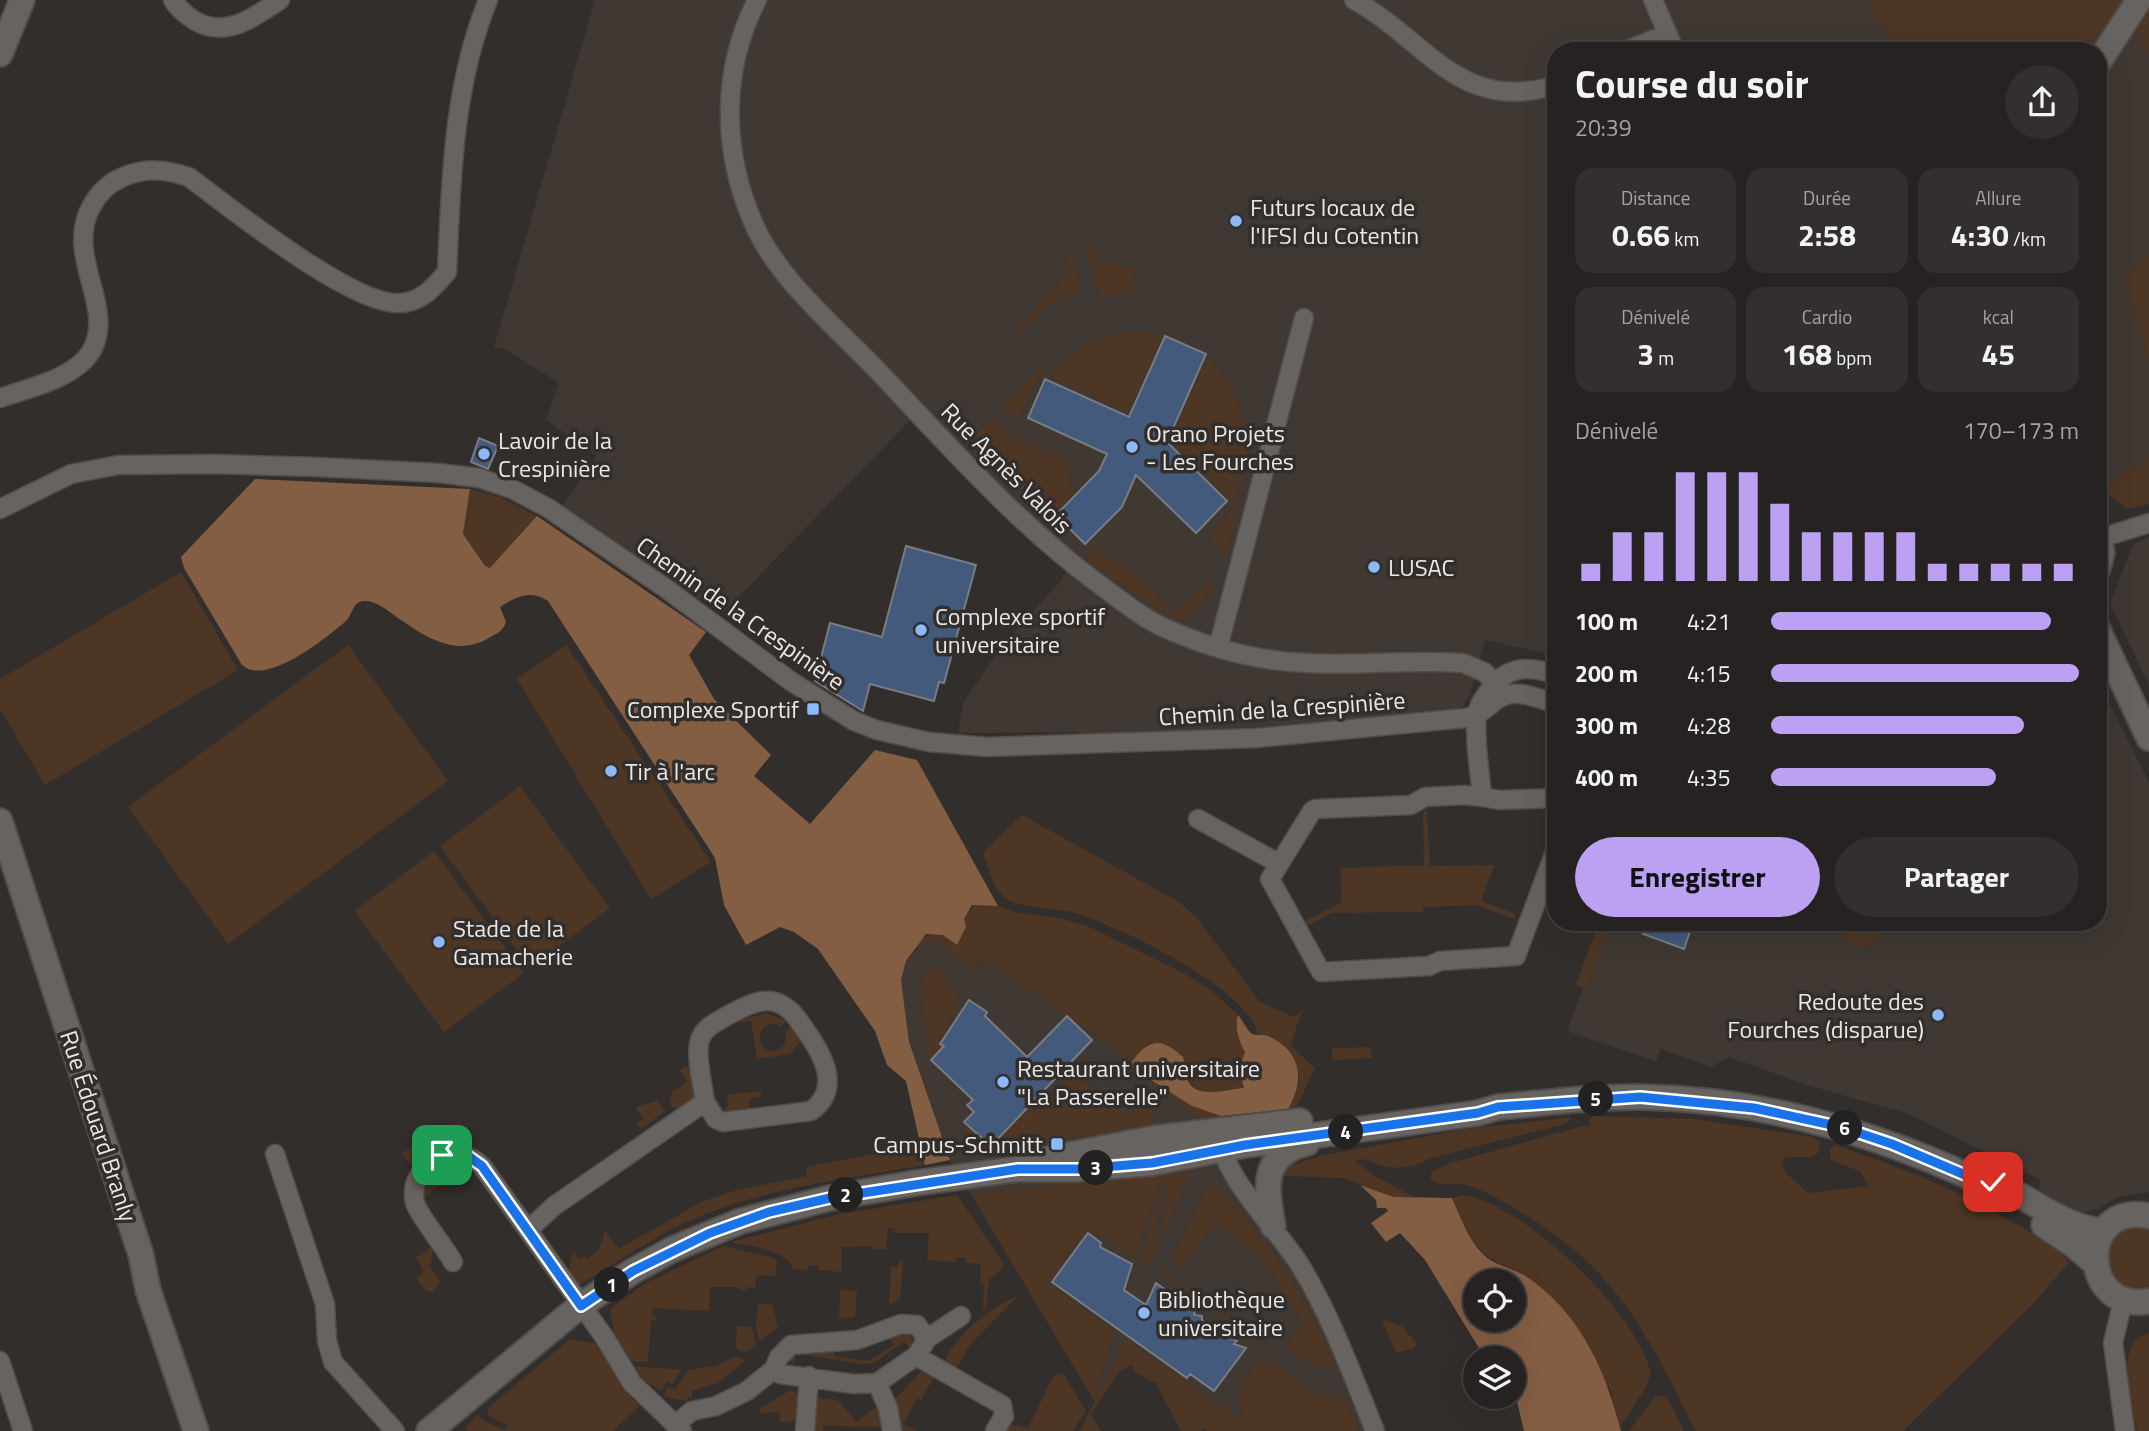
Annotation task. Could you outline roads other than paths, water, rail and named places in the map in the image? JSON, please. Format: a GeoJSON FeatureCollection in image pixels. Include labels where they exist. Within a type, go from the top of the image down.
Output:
{"type":"FeatureCollection","features":[{"type":"Feature","properties":{"kind":"main road"},"geometry":{"type":"LineString","coordinates":[[0,54],[22,0]]}},
{"type":"Feature","properties":{"kind":"main road"},"geometry":{"type":"LineString","coordinates":[[2107,49],[2139,0]]}},
{"type":"Feature","properties":{"kind":"main road"},"geometry":{"type":"LineString","coordinates":[[2107,649],[2149,738]]}},
{"type":"Feature","properties":{"kind":"main road","name":"Rue Édouard Branly"},"geometry":{"type":"LineString","coordinates":[[0,821],[141,1255],[148,1290],[196,1431]]}},
{"type":"Feature","properties":{"kind":"main road"},"geometry":{"type":"LineString","coordinates":[[1220,1140],[1458,1104],[1498,1107],[1640,1097],[1754,1108],[1812,1119],[1870,1136],[1977,1180],[1993,1182],[2072,1225],[2102,1231]]}},
{"type":"Feature","properties":{"kind":"main road"},"geometry":{"type":"LineString","coordinates":[[429,1431],[581,1306],[633,1271],[673,1249],[741,1221],[842,1196],[1018,1169],[1043,1159],[1077,1152],[1346,1132],[1478,1113],[1498,1107]]}},
{"type":"Feature","properties":{"kind":"main road"},"geometry":{"type":"LineString","coordinates":[[1273,1226],[1266,1189],[1274,1163],[1295,1146],[1346,1132]]}},
{"type":"Feature","properties":{"kind":"main road"},"geometry":{"type":"LineString","coordinates":[[1977,1180],[2007,1205],[2075,1246],[2095,1263]]}},
{"type":"Feature","properties":{"kind":"main road"},"geometry":{"type":"LineString","coordinates":[[2149,1216],[2138,1214],[2119,1217],[2102,1231],[2095,1263],[2097,1273],[2109,1289],[2123,1300],[2134,1303],[2149,1301]]}},
{"type":"Feature","properties":{"kind":"street"},"geometry":{"type":"LineString","coordinates":[[173,0],[177,7],[195,22],[221,29],[239,25],[280,0]]}},
{"type":"Feature","properties":{"kind":"street","name":"Rue Agnès Valois"},"geometry":{"type":"LineString","coordinates":[[757,0],[749,15],[735,61],[729,121],[735,171],[742,195],[772,258],[988,488],[1050,546],[1122,601],[1160,626],[1218,648],[1298,663],[1463,663],[1474,666],[1501,688]]}},
{"type":"Feature","properties":{"kind":"street"},"geometry":{"type":"LineString","coordinates":[[1354,0],[1384,18],[1440,66],[1464,80],[1486,88],[1513,92],[1547,86]]}},
{"type":"Feature","properties":{"kind":"street"},"geometry":{"type":"LineString","coordinates":[[1653,0],[1671,42]]}},
{"type":"Feature","properties":{"kind":"street"},"geometry":{"type":"LineString","coordinates":[[0,398],[62,374],[79,364],[93,348],[99,326],[84,262],[84,220],[96,197],[111,182],[132,173],[150,169],[170,171],[188,177],[291,251],[344,285],[382,302],[399,304],[418,300],[432,290],[447,272],[457,117],[486,1]]}},
{"type":"Feature","properties":{"kind":"street"},"geometry":{"type":"LineString","coordinates":[[1647,42],[1667,34]]}},
{"type":"Feature","properties":{"kind":"street"},"geometry":{"type":"LineString","coordinates":[[1218,648],[1304,318]]}},
{"type":"Feature","properties":{"kind":"street","name":"Chemin de la Crespinière"},"geometry":{"type":"LineString","coordinates":[[0,509],[71,474],[126,464],[331,468],[439,473],[479,478],[523,494],[548,508],[664,587],[792,682],[854,721],[877,730],[938,743],[987,747],[1257,738],[1477,716]]}},
{"type":"Feature","properties":{"kind":"street"},"geometry":{"type":"LineString","coordinates":[[2107,533],[2149,523]]}},
{"type":"Feature","properties":{"kind":"street"},"geometry":{"type":"LineString","coordinates":[[1482,797],[1477,716],[1480,703],[1501,688],[1507,672],[1522,668],[1547,673]]}},
{"type":"Feature","properties":{"kind":"street"},"geometry":{"type":"LineString","coordinates":[[1501,688],[1547,701]]}},
{"type":"Feature","properties":{"kind":"street"},"geometry":{"type":"LineString","coordinates":[[1547,798],[1500,800],[1465,795],[1425,797],[1411,805],[1315,809],[1270,879],[1321,972],[1429,966],[1440,961],[1516,956],[1547,873]]}},
{"type":"Feature","properties":{"kind":"street"},"geometry":{"type":"LineString","coordinates":[[1198,819],[1278,863]]}},
{"type":"Feature","properties":{"kind":"street"},"geometry":{"type":"LineString","coordinates":[[758,1003],[776,1003],[791,1011],[818,1049],[827,1071],[828,1082],[824,1097],[811,1111],[723,1122],[716,1119],[705,1102],[699,1049],[703,1033],[724,1017],[758,1003]]}},
{"type":"Feature","properties":{"kind":"street"},"geometry":{"type":"LineString","coordinates":[[529,1229],[554,1206],[705,1102]]}},
{"type":"Feature","properties":{"kind":"street"},"geometry":{"type":"LineString","coordinates":[[1220,1140],[1233,1174],[1301,1267],[1333,1324],[1375,1431]]}},
{"type":"Feature","properties":{"kind":"street"},"geometry":{"type":"LineString","coordinates":[[275,1154],[325,1304],[327,1341],[333,1362],[395,1431]]}},
{"type":"Feature","properties":{"kind":"street"},"geometry":{"type":"LineString","coordinates":[[453,1262],[415,1200],[415,1188],[422,1170],[442,1155],[462,1154],[478,1161],[529,1229],[639,1391],[679,1427],[692,1411],[716,1406],[738,1396],[774,1369],[782,1352],[794,1344],[857,1340],[907,1324],[921,1328],[920,1348]]}},
{"type":"Feature","properties":{"kind":"street"},"geometry":{"type":"LineString","coordinates":[[2123,1300],[2113,1343],[2125,1431]]}},
{"type":"Feature","properties":{"kind":"street"},"geometry":{"type":"LineString","coordinates":[[774,1369],[780,1374],[861,1385],[877,1383],[961,1316]]}},
{"type":"Feature","properties":{"kind":"street"},"geometry":{"type":"LineString","coordinates":[[920,1348],[1002,1405],[1004,1416],[995,1431]]}},
{"type":"Feature","properties":{"kind":"street"},"geometry":{"type":"LineString","coordinates":[[0,1361],[3,1381],[23,1431]]}},
{"type":"Feature","properties":{"kind":"street"},"geometry":{"type":"LineString","coordinates":[[805,1431],[809,1376]]}},
{"type":"Feature","properties":{"kind":"street"},"geometry":{"type":"LineString","coordinates":[[877,1383],[888,1408],[892,1431]]}},
{"type":"Feature","properties":{"kind":"place","name":"Futurs locaux de l'IFSI du Cotentin"},"geometry":{"type":"Point","coordinates":[1236,221]}},
{"type":"Feature","properties":{"kind":"place","name":"Orano Projets - Les Fourches"},"geometry":{"type":"Point","coordinates":[1132,447]}},
{"type":"Feature","properties":{"kind":"place","name":"Lavoir de la Crespinière"},"geometry":{"type":"Point","coordinates":[484,454]}},
{"type":"Feature","properties":{"kind":"place","name":"LUSAC"},"geometry":{"type":"Point","coordinates":[1374,567]}},
{"type":"Feature","properties":{"kind":"place","name":"Complexe sportif universitaire"},"geometry":{"type":"Point","coordinates":[921,630]}},
{"type":"Feature","properties":{"kind":"place","name":"Complexe Sportif"},"geometry":{"type":"Point","coordinates":[813,709]}},
{"type":"Feature","properties":{"kind":"place","name":"Tir à l'arc"},"geometry":{"type":"Point","coordinates":[611,771]}},
{"type":"Feature","properties":{"kind":"place","name":"Stade de la Gamacherie"},"geometry":{"type":"Point","coordinates":[439,942]}},
{"type":"Feature","properties":{"kind":"place","name":"Redoute des Fourches (disparue)"},"geometry":{"type":"Point","coordinates":[1938,1015]}},
{"type":"Feature","properties":{"kind":"place","name":"Restaurant universitaire \"La Passerelle\""},"geometry":{"type":"Point","coordinates":[1003,1082]}},
{"type":"Feature","properties":{"kind":"place","name":"Campus-Schmitt"},"geometry":{"type":"Point","coordinates":[1057,1144]}},
{"type":"Feature","properties":{"kind":"place","name":"Bibliothèque universitaire"},"geometry":{"type":"Point","coordinates":[1144,1313]}}]}
